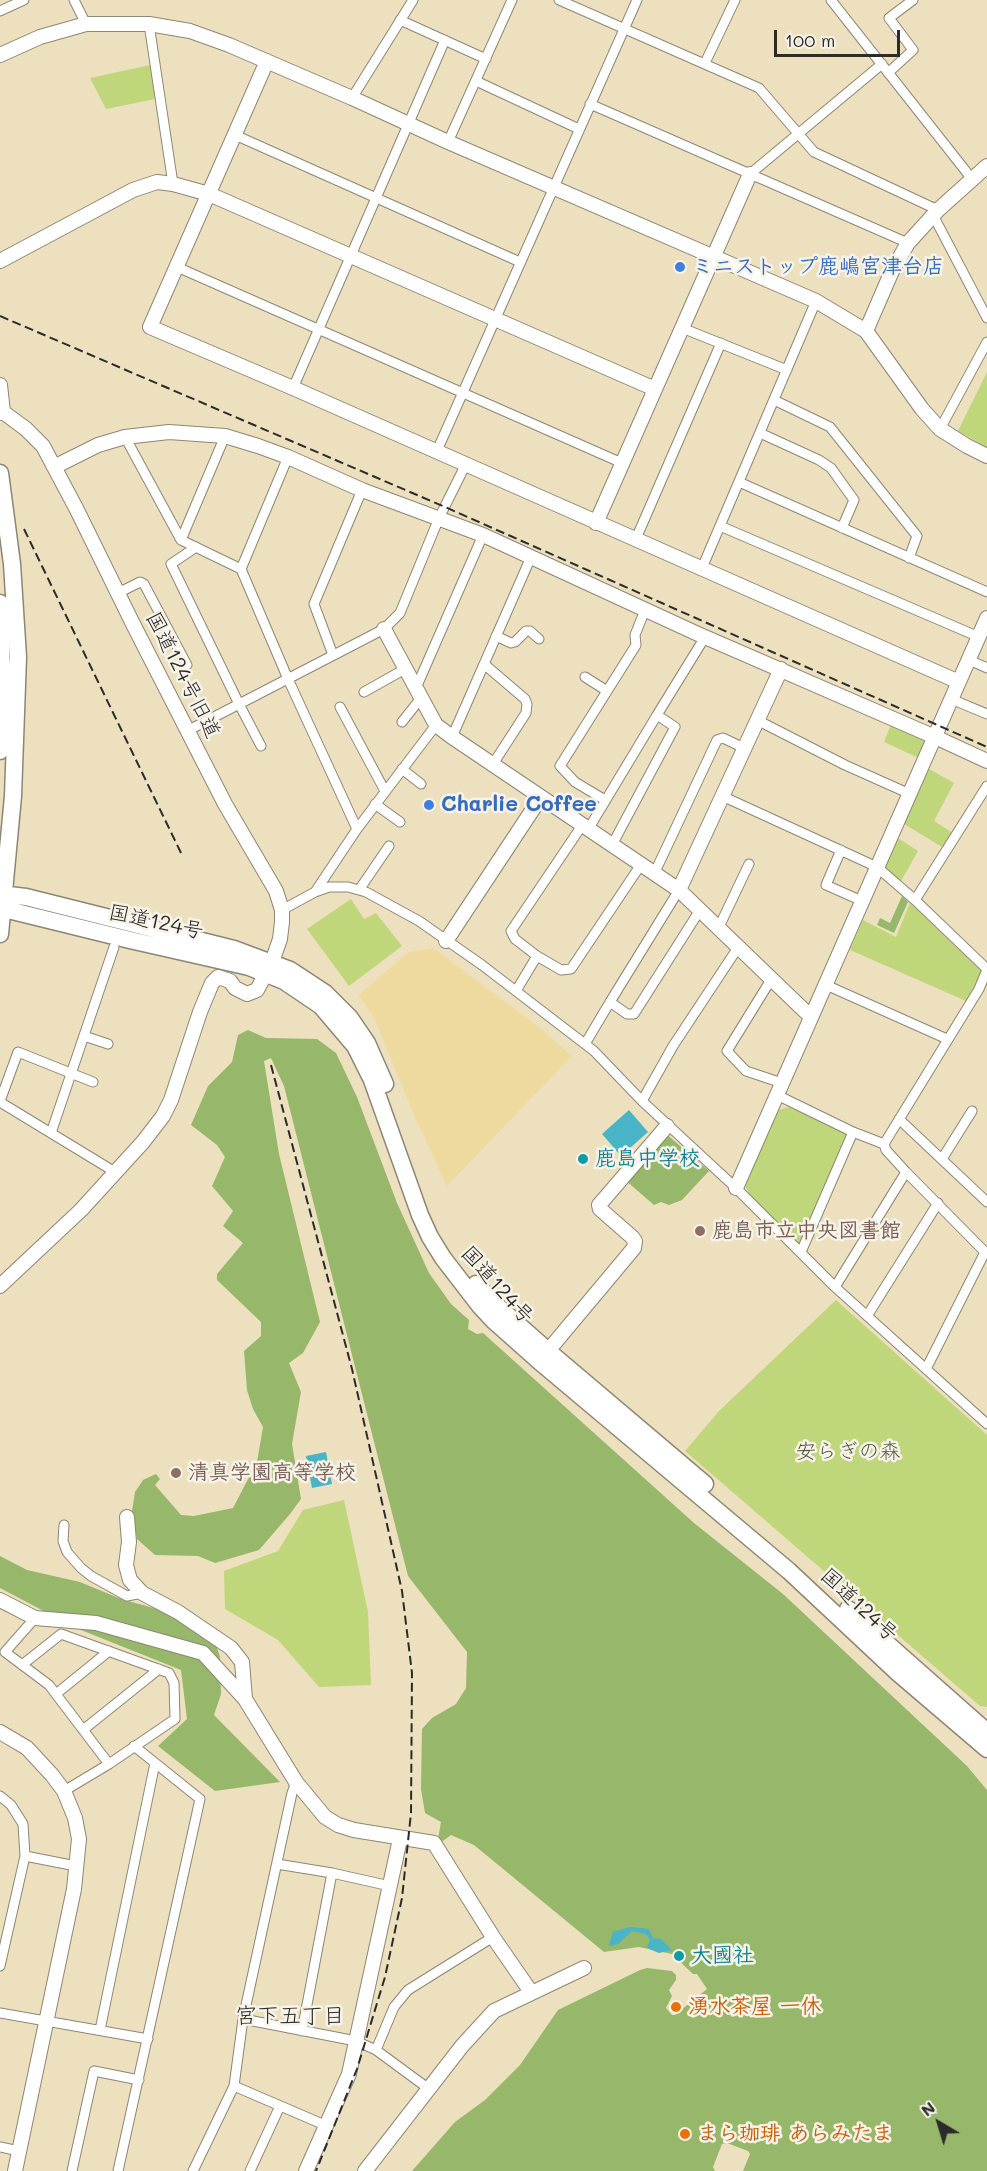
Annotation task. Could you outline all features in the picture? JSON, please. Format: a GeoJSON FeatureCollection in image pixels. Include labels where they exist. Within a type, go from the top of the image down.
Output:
{"type":"FeatureCollection","features":[{"type":"Feature","properties":{"kind":"highway"},"geometry":{"type":"LineString","coordinates":[[0,473],[12,564],[18,657],[13,796],[0,934]]}},
{"type":"Feature","properties":{"kind":"highway"},"geometry":{"type":"LineString","coordinates":[[0,603],[2,676],[0,751]]}},
{"type":"Feature","properties":{"kind":"highway","name":"国道124号"},"geometry":{"type":"LineString","coordinates":[[2,900],[234,949],[270,967],[321,1006],[355,1046],[380,1100],[420,1215],[443,1258],[468,1292],[494,1321],[544,1356],[801,1566],[913,1669],[987,1732]]}},
{"type":"Feature","properties":{"kind":"highway","name":"国道124号"},"geometry":{"type":"LineString","coordinates":[[544,1356],[835,1611],[898,1673],[987,1749]]}},
{"type":"Feature","properties":{"kind":"street"},"geometry":{"type":"LineString","coordinates":[[0,11],[24,0]]}},
{"type":"Feature","properties":{"kind":"street"},"geometry":{"type":"LineString","coordinates":[[74,0],[86,24]]}},
{"type":"Feature","properties":{"kind":"street"},"geometry":{"type":"LineString","coordinates":[[352,98],[413,0]]}},
{"type":"Feature","properties":{"kind":"street"},"geometry":{"type":"LineString","coordinates":[[448,142],[513,0]]}},
{"type":"Feature","properties":{"kind":"street"},"geometry":{"type":"LineString","coordinates":[[559,0],[759,88],[814,153],[936,212],[987,318]]}},
{"type":"Feature","properties":{"kind":"street"},"geometry":{"type":"LineString","coordinates":[[436,453],[637,0]]}},
{"type":"Feature","properties":{"kind":"street"},"geometry":{"type":"LineString","coordinates":[[705,63],[735,0]]}},
{"type":"Feature","properties":{"kind":"street"},"geometry":{"type":"LineString","coordinates":[[831,0],[972,179]]}},
{"type":"Feature","properties":{"kind":"street"},"geometry":{"type":"LineString","coordinates":[[888,73],[913,50],[890,18],[913,0]]}},
{"type":"Feature","properties":{"kind":"street"},"geometry":{"type":"LineString","coordinates":[[400,20],[486,59]]}},
{"type":"Feature","properties":{"kind":"street"},"geometry":{"type":"LineString","coordinates":[[0,55],[40,37],[86,24],[149,24],[190,31],[229,45],[816,301],[866,331],[922,409],[940,429],[987,456]]}},
{"type":"Feature","properties":{"kind":"street"},"geometry":{"type":"LineString","coordinates":[[149,24],[173,183]]}},
{"type":"Feature","properties":{"kind":"street"},"geometry":{"type":"LineString","coordinates":[[293,388],[445,40]]}},
{"type":"Feature","properties":{"kind":"street"},"geometry":{"type":"LineString","coordinates":[[267,62],[150,327],[958,682]]}},
{"type":"Feature","properties":{"kind":"street"},"geometry":{"type":"LineString","coordinates":[[596,523],[750,174],[882,64]]}},
{"type":"Feature","properties":{"kind":"street"},"geometry":{"type":"LineString","coordinates":[[476,81],[579,129]]}},
{"type":"Feature","properties":{"kind":"street"},"geometry":{"type":"LineString","coordinates":[[590,104],[908,243]]}},
{"type":"Feature","properties":{"kind":"street"},"geometry":{"type":"LineString","coordinates":[[235,135],[520,262]]}},
{"type":"Feature","properties":{"kind":"street"},"geometry":{"type":"LineString","coordinates":[[866,331],[892,271],[908,243],[936,212],[987,166]]}},
{"type":"Feature","properties":{"kind":"street"},"geometry":{"type":"LineString","coordinates":[[0,261],[133,190],[157,182],[173,183],[209,194],[655,389]]}},
{"type":"Feature","properties":{"kind":"street"},"geometry":{"type":"LineString","coordinates":[[177,267],[622,463]]}},
{"type":"Feature","properties":{"kind":"street"},"geometry":{"type":"LineString","coordinates":[[702,568],[816,301]]}},
{"type":"Feature","properties":{"kind":"street"},"geometry":{"type":"LineString","coordinates":[[682,328],[787,370]]}},
{"type":"Feature","properties":{"kind":"street"},"geometry":{"type":"LineString","coordinates":[[940,429],[987,342]]}},
{"type":"Feature","properties":{"kind":"street"},"geometry":{"type":"LineString","coordinates":[[635,541],[721,343]]}},
{"type":"Feature","properties":{"kind":"street"},"geometry":{"type":"LineString","coordinates":[[0,385],[1,412]]}},
{"type":"Feature","properties":{"kind":"street"},"geometry":{"type":"LineString","coordinates":[[774,400],[830,427],[917,536],[909,558]]}},
{"type":"Feature","properties":{"kind":"street","name":"国道124号旧道"},"geometry":{"type":"LineString","coordinates":[[1,412],[26,429],[43,446],[225,804],[276,891],[282,910],[282,929],[270,967]]}},
{"type":"Feature","properties":{"kind":"street"},"geometry":{"type":"LineString","coordinates":[[54,467],[98,445],[125,437],[169,432],[225,436],[288,457],[362,490],[483,535],[705,637],[935,736],[987,761]]}},
{"type":"Feature","properties":{"kind":"street"},"geometry":{"type":"LineString","coordinates":[[760,433],[819,460],[831,468],[854,500],[842,528]]}},
{"type":"Feature","properties":{"kind":"street"},"geometry":{"type":"LineString","coordinates":[[181,540],[225,436]]}},
{"type":"Feature","properties":{"kind":"street"},"geometry":{"type":"LineString","coordinates":[[125,437],[181,540],[241,569],[288,679],[357,828]]}},
{"type":"Feature","properties":{"kind":"street"},"geometry":{"type":"LineString","coordinates":[[241,569],[288,457]]}},
{"type":"Feature","properties":{"kind":"street"},"geometry":{"type":"LineString","coordinates":[[189,730],[384,628],[400,614],[439,518],[465,466]]}},
{"type":"Feature","properties":{"kind":"street"},"geometry":{"type":"LineString","coordinates":[[739,482],[987,592]]}},
{"type":"Feature","properties":{"kind":"street"},"geometry":{"type":"LineString","coordinates":[[333,655],[314,604],[362,490]]}},
{"type":"Feature","properties":{"kind":"street"},"geometry":{"type":"LineString","coordinates":[[720,526],[979,637]]}},
{"type":"Feature","properties":{"kind":"street"},"geometry":{"type":"LineString","coordinates":[[402,722],[418,693],[483,535]]}},
{"type":"Feature","properties":{"kind":"street"},"geometry":{"type":"LineString","coordinates":[[196,547],[171,564],[261,747]]}},
{"type":"Feature","properties":{"kind":"street"},"geometry":{"type":"LineString","coordinates":[[452,737],[531,557]]}},
{"type":"Feature","properties":{"kind":"street"},"geometry":{"type":"LineString","coordinates":[[118,593],[140,582],[144,584],[187,665]]}},
{"type":"Feature","properties":{"kind":"street"},"geometry":{"type":"LineString","coordinates":[[605,800],[575,782],[560,766],[636,645],[636,636],[645,610]]}},
{"type":"Feature","properties":{"kind":"street"},"geometry":{"type":"LineString","coordinates":[[736,1188],[987,618]]}},
{"type":"Feature","properties":{"kind":"street"},"geometry":{"type":"LineString","coordinates":[[384,628],[436,725],[679,890],[811,1017]]}},
{"type":"Feature","properties":{"kind":"street"},"geometry":{"type":"LineString","coordinates":[[496,636],[511,643],[526,631],[539,639]]}},
{"type":"Feature","properties":{"kind":"street"},"geometry":{"type":"LineString","coordinates":[[642,863],[571,969],[561,970],[537,956],[515,939],[512,931],[605,800],[705,637]]}},
{"type":"Feature","properties":{"kind":"street"},"geometry":{"type":"LineString","coordinates":[[969,660],[987,668]]}},
{"type":"Feature","properties":{"kind":"street"},"geometry":{"type":"LineString","coordinates":[[484,664],[525,699],[527,704],[526,713],[493,764]]}},
{"type":"Feature","properties":{"kind":"street"},"geometry":{"type":"LineString","coordinates":[[364,692],[405,669]]}},
{"type":"Feature","properties":{"kind":"street"},"geometry":{"type":"LineString","coordinates":[[585,1044],[679,890],[780,669]]}},
{"type":"Feature","properties":{"kind":"street"},"geometry":{"type":"LineString","coordinates":[[585,677],[607,691]]}},
{"type":"Feature","properties":{"kind":"street"},"geometry":{"type":"LineString","coordinates":[[951,699],[987,714]]}},
{"type":"Feature","properties":{"kind":"street"},"geometry":{"type":"LineString","coordinates":[[340,707],[385,791]]}},
{"type":"Feature","properties":{"kind":"street"},"geometry":{"type":"LineString","coordinates":[[612,844],[675,727],[657,715]]}},
{"type":"Feature","properties":{"kind":"street"},"geometry":{"type":"LineString","coordinates":[[757,720],[845,765],[910,794]]}},
{"type":"Feature","properties":{"kind":"street"},"geometry":{"type":"LineString","coordinates":[[315,892],[357,828],[436,725]]}},
{"type":"Feature","properties":{"kind":"street"},"geometry":{"type":"LineString","coordinates":[[655,872],[717,740],[723,738],[744,748]]}},
{"type":"Feature","properties":{"kind":"street"},"geometry":{"type":"LineString","coordinates":[[402,769],[421,784]]}},
{"type":"Feature","properties":{"kind":"street"},"geometry":{"type":"LineString","coordinates":[[915,900],[987,786]]}},
{"type":"Feature","properties":{"kind":"street"},"geometry":{"type":"LineString","coordinates":[[722,796],[877,867],[915,900],[987,970],[979,989],[884,1143],[886,1150],[906,1172],[986,1252],[926,1369]]}},
{"type":"Feature","properties":{"kind":"street"},"geometry":{"type":"LineString","coordinates":[[446,941],[541,797]]}},
{"type":"Feature","properties":{"kind":"street"},"geometry":{"type":"LineString","coordinates":[[375,804],[400,822]]}},
{"type":"Feature","properties":{"kind":"street"},"geometry":{"type":"LineString","coordinates":[[359,890],[389,846]]}},
{"type":"Feature","properties":{"kind":"street"},"geometry":{"type":"LineString","coordinates":[[841,850],[826,885],[862,901]]}},
{"type":"Feature","properties":{"kind":"street"},"geometry":{"type":"LineString","coordinates":[[719,927],[749,864]]}},
{"type":"Feature","properties":{"kind":"street"},"geometry":{"type":"LineString","coordinates":[[282,910],[329,887],[342,886],[359,890],[419,921],[516,991],[585,1044],[667,1126],[736,1188],[835,1287],[987,1424]]}},
{"type":"Feature","properties":{"kind":"street"},"geometry":{"type":"LineString","coordinates":[[610,1002],[627,1014],[634,1014],[700,910]]}},
{"type":"Feature","properties":{"kind":"street"},"geometry":{"type":"LineString","coordinates":[[642,1101],[673,1047],[739,946]]}},
{"type":"Feature","properties":{"kind":"street"},"geometry":{"type":"LineString","coordinates":[[52,1130],[114,947]]}},
{"type":"Feature","properties":{"kind":"street"},"geometry":{"type":"LineString","coordinates":[[516,991],[537,956]]}},
{"type":"Feature","properties":{"kind":"street"},"geometry":{"type":"LineString","coordinates":[[0,1286],[81,1210],[143,1142],[163,1116],[171,1100],[212,983],[218,977],[230,981],[235,988],[247,994],[252,993],[261,985],[270,967]]}},
{"type":"Feature","properties":{"kind":"street"},"geometry":{"type":"LineString","coordinates":[[772,978],[727,1051],[746,1071],[853,1132],[884,1143]]}},
{"type":"Feature","properties":{"kind":"street"},"geometry":{"type":"LineString","coordinates":[[826,985],[947,1039]]}},
{"type":"Feature","properties":{"kind":"street"},"geometry":{"type":"LineString","coordinates":[[84,1036],[108,1044]]}},
{"type":"Feature","properties":{"kind":"street"},"geometry":{"type":"LineString","coordinates":[[93,1082],[18,1052],[0,1101],[115,1172]]}},
{"type":"Feature","properties":{"kind":"street"},"geometry":{"type":"LineString","coordinates":[[942,1159],[972,1111]]}},
{"type":"Feature","properties":{"kind":"street"},"geometry":{"type":"LineString","coordinates":[[898,1119],[987,1202]]}},
{"type":"Feature","properties":{"kind":"street"},"geometry":{"type":"LineString","coordinates":[[544,1356],[634,1248],[635,1241],[632,1237],[600,1209],[599,1205],[667,1126]]}},
{"type":"Feature","properties":{"kind":"street"},"geometry":{"type":"LineString","coordinates":[[801,1252],[853,1132]]}},
{"type":"Feature","properties":{"kind":"street"},"geometry":{"type":"LineString","coordinates":[[835,1287],[906,1172]]}},
{"type":"Feature","properties":{"kind":"street"},"geometry":{"type":"LineString","coordinates":[[867,1317],[938,1203]]}},
{"type":"Feature","properties":{"kind":"street"},"geometry":{"type":"LineString","coordinates":[[127,1517],[129,1542],[126,1565],[130,1580],[142,1593],[178,1612],[231,1647],[242,1662],[246,1699]]}},
{"type":"Feature","properties":{"kind":"street"},"geometry":{"type":"LineString","coordinates":[[64,1525],[63,1542],[67,1552],[81,1568],[127,1596],[142,1593]]}},
{"type":"Feature","properties":{"kind":"street"},"geometry":{"type":"LineString","coordinates":[[0,1600],[35,1618],[96,1623],[203,1653],[246,1699],[296,1782],[325,1817],[338,1825],[400,1839],[434,1843],[493,1937],[531,1992]]}},
{"type":"Feature","properties":{"kind":"street"},"geometry":{"type":"LineString","coordinates":[[35,1618],[5,1652],[49,1685],[110,1764]]}},
{"type":"Feature","properties":{"kind":"street"},"geometry":{"type":"LineString","coordinates":[[22,1665],[62,1634],[169,1673],[174,1683],[175,1719],[110,1764],[64,1791]]}},
{"type":"Feature","properties":{"kind":"street"},"geometry":{"type":"LineString","coordinates":[[56,1694],[109,1652]]}},
{"type":"Feature","properties":{"kind":"street"},"geometry":{"type":"LineString","coordinates":[[83,1730],[159,1670]]}},
{"type":"Feature","properties":{"kind":"street"},"geometry":{"type":"LineString","coordinates":[[0,1732],[27,1748],[52,1774],[64,1791],[75,1818],[79,1839],[74,1889],[15,2171]]}},
{"type":"Feature","properties":{"kind":"street"},"geometry":{"type":"LineString","coordinates":[[118,2171],[200,1799],[135,1746]]}},
{"type":"Feature","properties":{"kind":"street"},"geometry":{"type":"LineString","coordinates":[[100,2030],[155,1763]]}},
{"type":"Feature","properties":{"kind":"street"},"geometry":{"type":"LineString","coordinates":[[193,2171],[234,2086],[243,2019],[296,1782]]}},
{"type":"Feature","properties":{"kind":"street"},"geometry":{"type":"LineString","coordinates":[[0,1796],[11,1805],[23,1824],[25,1856],[0,1966]]}},
{"type":"Feature","properties":{"kind":"street"},"geometry":{"type":"LineString","coordinates":[[306,2171],[349,2074],[400,1839]]}},
{"type":"Feature","properties":{"kind":"street"},"geometry":{"type":"LineString","coordinates":[[25,1856],[76,1866]]}},
{"type":"Feature","properties":{"kind":"street"},"geometry":{"type":"LineString","coordinates":[[277,1864],[390,1886]]}},
{"type":"Feature","properties":{"kind":"street"},"geometry":{"type":"LineString","coordinates":[[302,2031],[332,1873]]}},
{"type":"Feature","properties":{"kind":"street"},"geometry":{"type":"LineString","coordinates":[[376,2050],[394,2007],[408,1990],[493,1937]]}},
{"type":"Feature","properties":{"kind":"street"},"geometry":{"type":"LineString","coordinates":[[365,2171],[462,2046],[494,2011],[584,1968]]}},
{"type":"Feature","properties":{"kind":"street"},"geometry":{"type":"LineString","coordinates":[[0,2013],[148,2039]]}},
{"type":"Feature","properties":{"kind":"street"},"geometry":{"type":"LineString","coordinates":[[243,2019],[356,2041],[376,2050],[429,2089]]}},
{"type":"Feature","properties":{"kind":"street"},"geometry":{"type":"LineString","coordinates":[[72,2171],[94,2071],[139,2080]]}},
{"type":"Feature","properties":{"kind":"street"},"geometry":{"type":"LineString","coordinates":[[234,2086],[327,2126]]}},
{"type":"Feature","properties":{"kind":"street"},"geometry":{"type":"LineString","coordinates":[[250,2171],[280,2106]]}},
{"type":"Feature","properties":{"kind":"street"},"geometry":{"type":"LineString","coordinates":[[0,2147],[19,2151]]}},
{"type":"Feature","properties":{"kind":"green space"},"geometry":{"type":"Polygon","coordinates":[[[155,64],[160,98],[106,109],[90,78],[155,64]]]}},
{"type":"Feature","properties":{"kind":"green space"},"geometry":{"type":"Polygon","coordinates":[[[987,372],[987,447],[958,431],[987,372]]]}},
{"type":"Feature","properties":{"kind":"green space"},"geometry":{"type":"Polygon","coordinates":[[[892,722],[928,737],[921,759],[884,742],[892,722]]]}},
{"type":"Feature","properties":{"kind":"green space"},"geometry":{"type":"Polygon","coordinates":[[[929,769],[954,783],[934,821],[953,833],[944,848],[904,824],[929,769]]]}},
{"type":"Feature","properties":{"kind":"green space"},"geometry":{"type":"Polygon","coordinates":[[[898,838],[918,851],[901,881],[882,867],[898,838]]]}},
{"type":"Feature","properties":{"kind":"green space"},"geometry":{"type":"Polygon","coordinates":[[[902,896],[908,902],[894,933],[877,925],[880,918],[890,923],[902,896]]]}},
{"type":"Feature","properties":{"kind":"green space"},"geometry":{"type":"Polygon","coordinates":[[[351,899],[364,919],[376,913],[402,946],[349,986],[307,929],[351,899]]]}},
{"type":"Feature","properties":{"kind":"green space"},"geometry":{"type":"Polygon","coordinates":[[[910,903],[982,972],[966,1001],[850,950],[863,920],[896,937],[910,903]]]}},
{"type":"Feature","properties":{"kind":"green space"},"geometry":{"type":"Polygon","coordinates":[[[248,1030],[266,1038],[317,1039],[336,1053],[357,1097],[397,1203],[429,1273],[451,1304],[469,1320],[468,1329],[477,1334],[483,1333],[694,1523],[783,1594],[967,1766],[987,1790],[987,2171],[743,2171],[750,2154],[748,2151],[727,2143],[722,2144],[713,2167],[715,2171],[412,2171],[455,2122],[485,2100],[520,2065],[558,2010],[647,1968],[672,1971],[676,1975],[676,1980],[669,1990],[672,1996],[666,2008],[672,2015],[707,1989],[697,1974],[693,1974],[672,1954],[639,1947],[604,1952],[474,1845],[451,1835],[443,1841],[438,1839],[441,1822],[425,1813],[421,1789],[422,1729],[432,1718],[456,1704],[466,1688],[467,1652],[408,1576],[284,1086],[271,1058],[264,1061],[279,1154],[320,1322],[303,1353],[289,1363],[301,1392],[292,1444],[301,1499],[259,1550],[215,1563],[198,1556],[155,1555],[137,1539],[132,1511],[135,1492],[143,1480],[156,1474],[160,1479],[155,1485],[181,1515],[194,1516],[233,1508],[257,1462],[263,1427],[253,1409],[247,1390],[244,1351],[261,1336],[261,1322],[217,1280],[217,1274],[243,1243],[223,1226],[233,1211],[212,1186],[225,1157],[217,1145],[191,1125],[208,1086],[232,1062],[238,1035],[248,1030]]]}},
{"type":"Feature","properties":{"kind":"green space"},"geometry":{"type":"Polygon","coordinates":[[[789,1107],[849,1133],[800,1247],[750,1195],[745,1186],[760,1145],[778,1110],[789,1107]]]}},
{"type":"Feature","properties":{"kind":"green space"},"geometry":{"type":"Polygon","coordinates":[[[664,1132],[709,1171],[682,1200],[669,1205],[661,1202],[654,1205],[624,1179],[664,1132]]]}},
{"type":"Feature","properties":{"kind":"green space","name":"安らぎの森"},"geometry":{"type":"Polygon","coordinates":[[[836,1300],[987,1435],[987,1707],[980,1706],[685,1451],[719,1411],[836,1300]]]}},
{"type":"Feature","properties":{"kind":"green space"},"geometry":{"type":"Polygon","coordinates":[[[344,1500],[368,1612],[371,1685],[319,1687],[278,1640],[225,1609],[224,1571],[278,1551],[303,1510],[344,1500]]]}},
{"type":"Feature","properties":{"kind":"green space"},"geometry":{"type":"Polygon","coordinates":[[[0,1556],[27,1570],[80,1582],[121,1599],[204,1622],[211,1629],[220,1657],[221,1694],[214,1715],[280,1782],[215,1791],[158,1746],[187,1719],[181,1670],[76,1628],[0,1588],[0,1556]]]}},
{"type":"Feature","properties":{"kind":"sand"},"geometry":{"type":"Polygon","coordinates":[[[433,948],[540,1028],[572,1056],[447,1186],[414,1115],[373,1015],[358,995],[409,952],[433,948]]]}},
{"type":"Feature","properties":{"kind":"water"},"geometry":{"type":"Polygon","coordinates":[[[629,1110],[648,1132],[621,1156],[602,1134],[629,1110]]]}},
{"type":"Feature","properties":{"kind":"water"},"geometry":{"type":"Polygon","coordinates":[[[326,1452],[332,1484],[312,1488],[306,1456],[326,1452]]]}},
{"type":"Feature","properties":{"kind":"water"},"geometry":{"type":"Polygon","coordinates":[[[630,1927],[649,1929],[653,1938],[661,1939],[672,1950],[659,1953],[649,1949],[647,1947],[650,1940],[646,1934],[632,1931],[618,1944],[609,1945],[613,1932],[630,1927]]]}},
{"type":"Feature","properties":{"kind":"railway"},"geometry":{"type":"LineString","coordinates":[[0,316],[445,507],[987,747]]}},
{"type":"Feature","properties":{"kind":"railway"},"geometry":{"type":"LineString","coordinates":[[24,529],[183,857]]}},
{"type":"Feature","properties":{"kind":"railway"},"geometry":{"type":"LineString","coordinates":[[271,1065],[352,1369],[402,1591],[412,1673],[411,1813],[402,1898],[385,1977],[357,2069],[316,2171]]}},
{"type":"Feature","properties":{"kind":"place","name":"ミニストップ鹿嶋宮津台店"},"geometry":{"type":"Point","coordinates":[680,267]}},
{"type":"Feature","properties":{"kind":"place","name":"Charlie Coffee"},"geometry":{"type":"Point","coordinates":[429,805]}},
{"type":"Feature","properties":{"kind":"place","name":"鹿島中学校"},"geometry":{"type":"Point","coordinates":[583,1159]}},
{"type":"Feature","properties":{"kind":"place","name":"鹿島市立中央図書館"},"geometry":{"type":"Point","coordinates":[700,1231]}},
{"type":"Feature","properties":{"kind":"place","name":"清真学園高等学校"},"geometry":{"type":"Point","coordinates":[176,1473]}},
{"type":"Feature","properties":{"kind":"place","name":"大國社"},"geometry":{"type":"Point","coordinates":[679,1956]}},
{"type":"Feature","properties":{"kind":"place","name":"湧水茶屋 一休"},"geometry":{"type":"Point","coordinates":[676,2007]}},
{"type":"Feature","properties":{"kind":"place","name":"まら珈琲 あらみたま"},"geometry":{"type":"Point","coordinates":[685,2134]}},
{"type":"Feature","properties":{"kind":"district","name":"宮下五丁目"},"geometry":{"type":"Point","coordinates":[290,2016]}}]}
